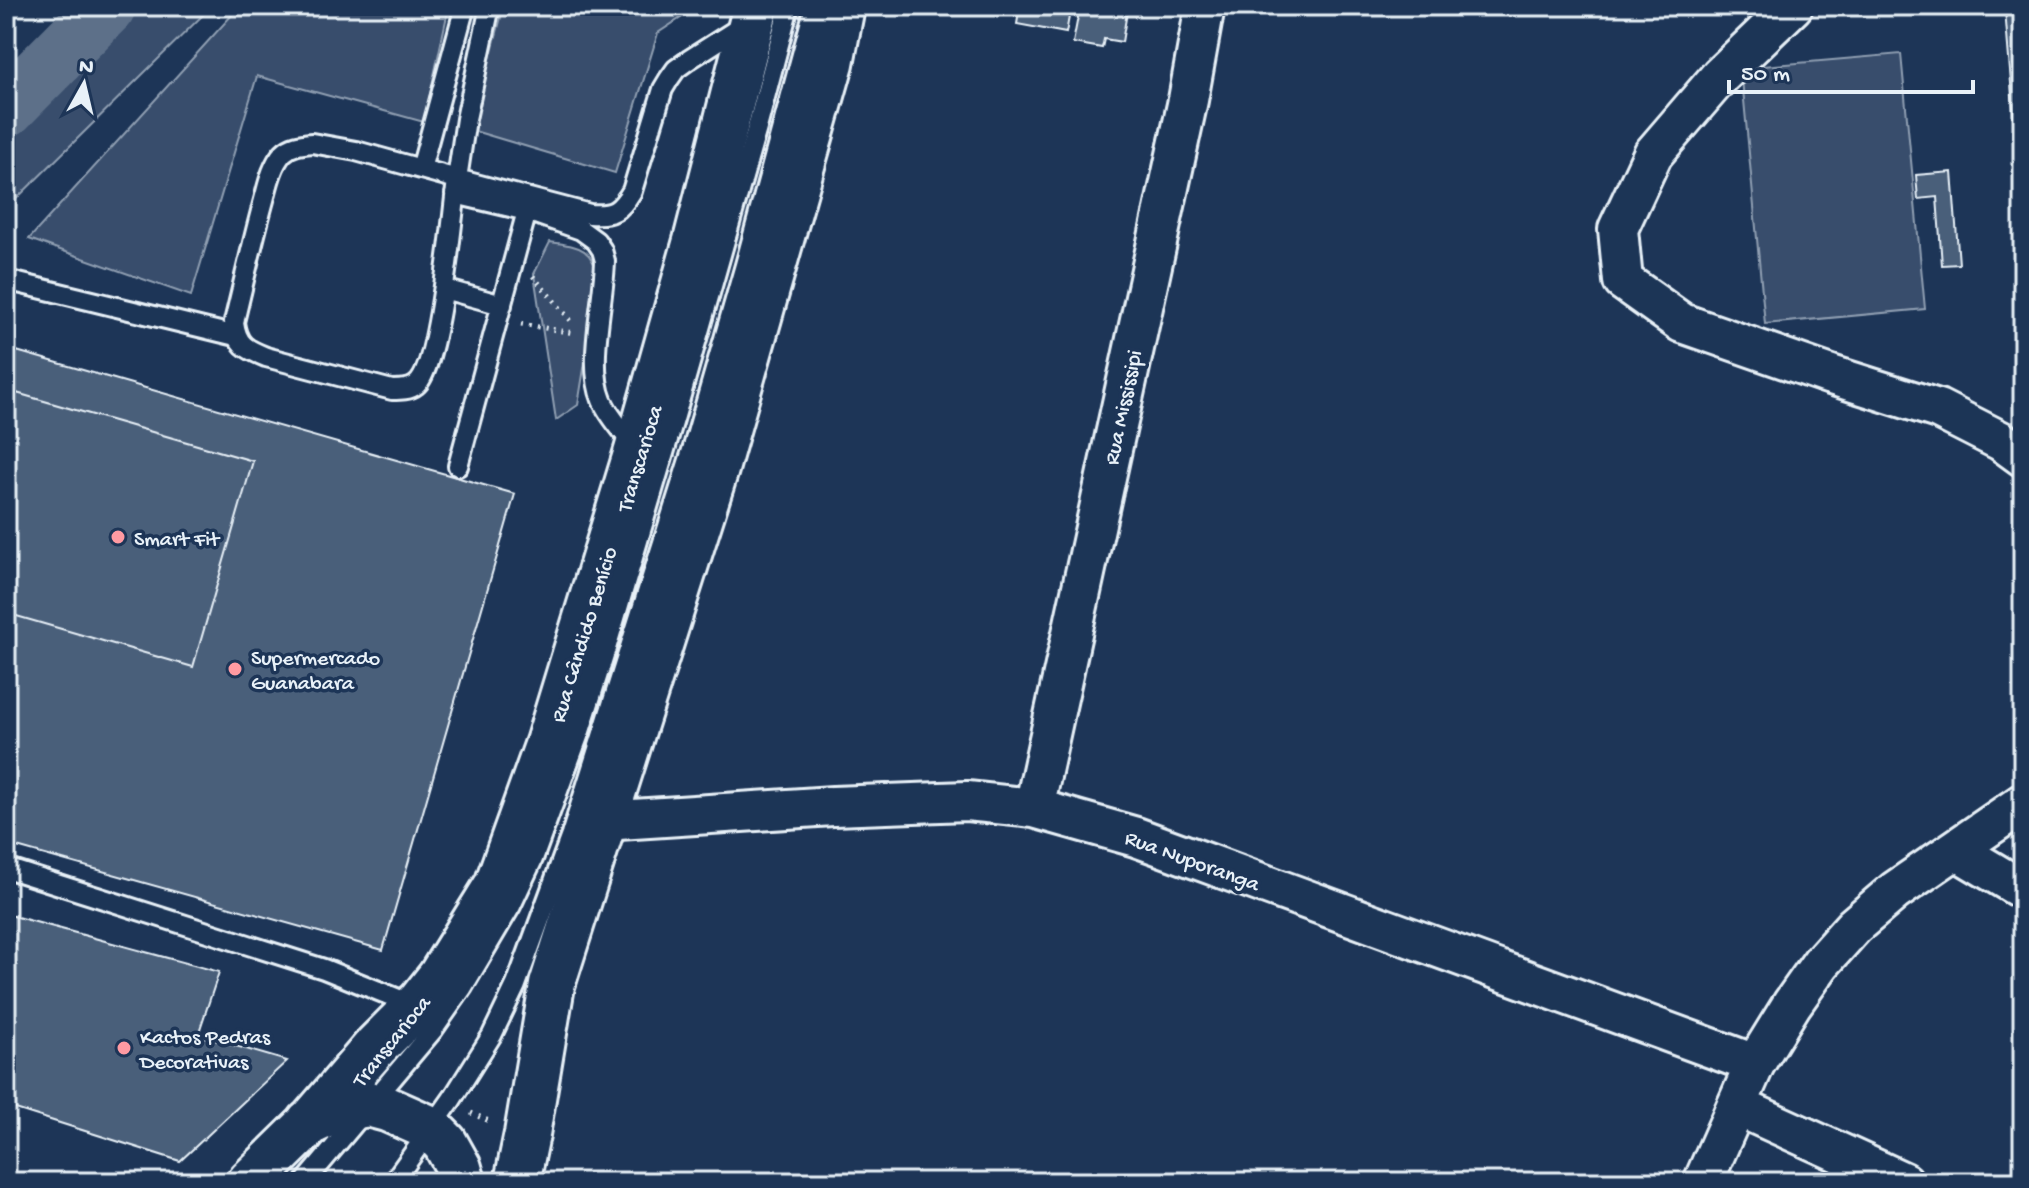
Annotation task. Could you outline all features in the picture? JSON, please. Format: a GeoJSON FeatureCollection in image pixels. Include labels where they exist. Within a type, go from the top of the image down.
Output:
{"type":"FeatureCollection","features":[{"type":"Feature","properties":{"kind":"main road"},"geometry":{"type":"LineString","coordinates":[[517,1182],[552,985],[716,469],[831,63],[842,6]]}},
{"type":"Feature","properties":{"kind":"main road","name":"Rua Cândido Benício"},"geometry":{"type":"LineString","coordinates":[[250,1182],[309,1124],[376,1046],[416,1006],[440,977],[497,885],[548,743],[767,10]]}},
{"type":"Feature","properties":{"kind":"main road"},"geometry":{"type":"LineString","coordinates":[[309,1124],[340,1109],[368,1104],[387,1109],[430,1128],[445,1143],[463,1182]]}},
{"type":"Feature","properties":{"kind":"street","name":"Rua Mississipi"},"geometry":{"type":"LineString","coordinates":[[1034,808],[1205,6]]}},
{"type":"Feature","properties":{"kind":"street"},"geometry":{"type":"LineString","coordinates":[[1793,6],[1720,76],[1653,154],[1618,229],[1623,281],[1682,323],[1938,409],[2001,441],[2023,457]]}},
{"type":"Feature","properties":{"kind":"street","name":"Rua Nuporanga"},"geometry":{"type":"LineString","coordinates":[[603,821],[967,801],[1034,808],[1136,837],[1755,1064]]}},
{"type":"Feature","properties":{"kind":"street"},"geometry":{"type":"LineString","coordinates":[[1703,1182],[1755,1064],[1821,963],[1854,926],[1895,891],[2023,803]]}},
{"type":"Feature","properties":{"kind":"street"},"geometry":{"type":"LineString","coordinates":[[1956,850],[2023,890]]}},
{"type":"Feature","properties":{"kind":"street"},"geometry":{"type":"LineString","coordinates":[[1737,1106],[1904,1182]]}},
{"type":"Feature","properties":{"kind":"lane"},"geometry":{"type":"LineString","coordinates":[[421,169],[465,6]]}},
{"type":"Feature","properties":{"kind":"lane"},"geometry":{"type":"LineString","coordinates":[[490,6],[466,119],[456,186],[444,289],[424,375],[416,385],[392,390],[266,357],[250,351],[236,336],[234,322],[253,238],[279,156],[298,144],[312,143],[356,151],[421,169],[456,186],[581,230],[596,241],[605,261],[597,382],[606,409],[637,451]]}},
{"type":"Feature","properties":{"kind":"lane"},"geometry":{"type":"LineString","coordinates":[[393,1182],[452,1099],[492,1035],[516,985],[571,835],[693,447],[815,6]]}},
{"type":"Feature","properties":{"kind":"lane"},"geometry":{"type":"LineString","coordinates":[[456,186],[590,214],[613,212],[632,191],[663,89],[676,69],[767,10]]}},
{"type":"Feature","properties":{"kind":"lane","name":"Transcarioca"},"geometry":{"type":"LineString","coordinates":[[305,1182],[433,1030],[463,987],[511,906],[533,859],[580,731],[607,645],[757,128],[767,10]]}},
{"type":"Feature","properties":{"kind":"lane"},"geometry":{"type":"LineString","coordinates":[[458,466],[527,211]]}},
{"type":"Feature","properties":{"kind":"lane"},"geometry":{"type":"LineString","coordinates":[[6,280],[236,336]]}},
{"type":"Feature","properties":{"kind":"lane"},"geometry":{"type":"LineString","coordinates":[[444,289],[500,312]]}},
{"type":"Feature","properties":{"kind":"lane"},"geometry":{"type":"LineString","coordinates":[[6,868],[324,969],[416,1006]]}},
{"type":"Feature","properties":{"kind":"path"},"geometry":{"type":"LineString","coordinates":[[515,254],[570,322],[598,338]]}},
{"type":"Feature","properties":{"kind":"path"},"geometry":{"type":"LineString","coordinates":[[500,312],[598,338]]}},
{"type":"Feature","properties":{"kind":"shaded area"},"geometry":{"type":"Polygon","coordinates":[[[120,6],[212,6],[6,209],[6,96],[20,108],[120,6]]]}},
{"type":"Feature","properties":{"kind":"shaded area"},"geometry":{"type":"Polygon","coordinates":[[[240,6],[449,6],[424,122],[257,76],[191,296],[29,239],[240,6]]]}},
{"type":"Feature","properties":{"kind":"shaded area"},"geometry":{"type":"Polygon","coordinates":[[[504,6],[699,6],[658,33],[615,173],[471,130],[504,6]]]}},
{"type":"Feature","properties":{"kind":"shaded area"},"geometry":{"type":"Polygon","coordinates":[[[1901,54],[1925,309],[1765,324],[1741,68],[1901,54]]]}},
{"type":"Feature","properties":{"kind":"shaded area"},"geometry":{"type":"Polygon","coordinates":[[[550,242],[582,250],[592,259],[599,277],[578,405],[556,420],[534,274],[550,242]]]}},
{"type":"Feature","properties":{"kind":"building"},"geometry":{"type":"Polygon","coordinates":[[[1020,6],[1071,6],[1066,33],[1017,24],[1020,6]]]}},
{"type":"Feature","properties":{"kind":"building"},"geometry":{"type":"Polygon","coordinates":[[[1080,6],[1127,12],[1122,42],[1104,39],[1102,48],[1073,43],[1080,6]]]}},
{"type":"Feature","properties":{"kind":"building"},"geometry":{"type":"Polygon","coordinates":[[[2005,10],[2023,16],[2023,120],[2014,120],[2005,10]]]}},
{"type":"Feature","properties":{"kind":"building"},"geometry":{"type":"Polygon","coordinates":[[[1952,172],[1959,264],[1942,265],[1937,197],[1918,199],[1916,175],[1952,172]]]}},
{"type":"Feature","properties":{"kind":"building","name":"Supermercado Guanabara"},"geometry":{"type":"Polygon","coordinates":[[[6,348],[515,494],[383,950],[6,844],[6,348]]]}},
{"type":"Feature","properties":{"kind":"building","name":"Smart Fit"},"geometry":{"type":"Polygon","coordinates":[[[6,390],[253,461],[193,667],[6,613],[6,390]]]}},
{"type":"Feature","properties":{"kind":"building","name":"Kactos Pedras Decorativas"},"geometry":{"type":"Polygon","coordinates":[[[6,914],[219,972],[198,1035],[287,1061],[180,1161],[6,1106],[6,914]]]}},
{"type":"Feature","properties":{"kind":"waterway"},"geometry":{"type":"LineString","coordinates":[[6,108],[107,6]]}},
{"type":"Feature","properties":{"kind":"place","name":"Smart Fit"},"geometry":{"type":"Point","coordinates":[118,537]}},
{"type":"Feature","properties":{"kind":"place","name":"Supermercado Guanabara"},"geometry":{"type":"Point","coordinates":[235,669]}},
{"type":"Feature","properties":{"kind":"place","name":"Kactos Pedras Decorativas"},"geometry":{"type":"Point","coordinates":[124,1048]}}]}
